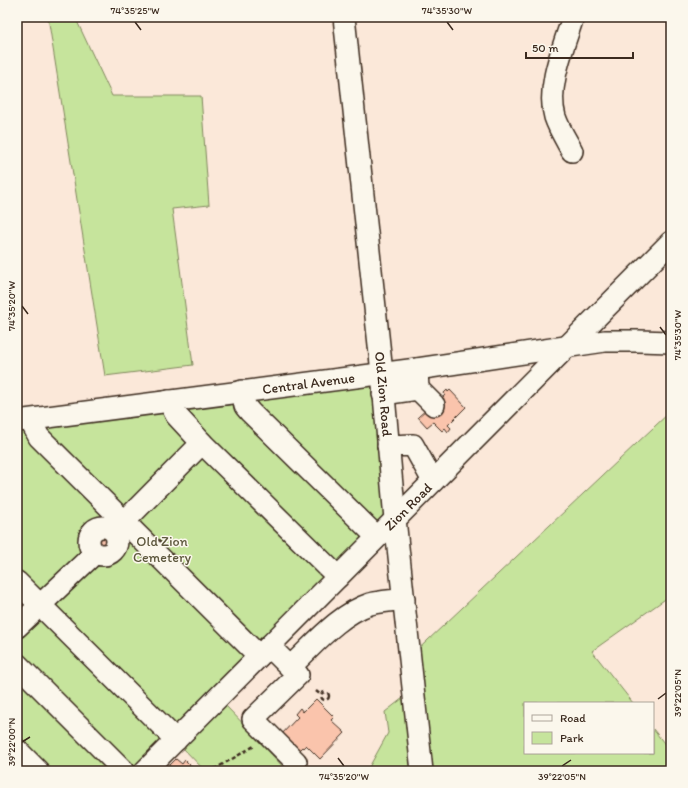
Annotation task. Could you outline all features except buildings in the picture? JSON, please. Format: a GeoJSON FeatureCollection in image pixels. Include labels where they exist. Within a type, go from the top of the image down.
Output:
{"type":"FeatureCollection","features":[{"type":"Feature","properties":{"kind":"street","name":"Old Zion Road"},"geometry":{"type":"LineString","coordinates":[[344,17],[422,771]]}},
{"type":"Feature","properties":{"kind":"street"},"geometry":{"type":"LineString","coordinates":[[572,151],[555,116],[553,93],[559,61],[573,17]]}},
{"type":"Feature","properties":{"kind":"street","name":"Zion Road"},"geometry":{"type":"LineString","coordinates":[[145,771],[671,242]]}},
{"type":"Feature","properties":{"kind":"street","name":"Central Avenue"},"geometry":{"type":"LineString","coordinates":[[24,420],[382,373],[417,379],[568,346],[618,340],[671,342]]}},
{"type":"Feature","properties":{"kind":"street"},"geometry":{"type":"LineString","coordinates":[[383,394],[417,379],[434,406]]}},
{"type":"Feature","properties":{"kind":"street"},"geometry":{"type":"LineString","coordinates":[[242,391],[245,406],[250,412],[377,537]]}},
{"type":"Feature","properties":{"kind":"street"},"geometry":{"type":"LineString","coordinates":[[169,401],[176,415],[202,443],[338,577]]}},
{"type":"Feature","properties":{"kind":"street"},"geometry":{"type":"LineString","coordinates":[[24,420],[119,527],[264,651],[290,667],[298,675],[253,719],[296,762]]}},
{"type":"Feature","properties":{"kind":"street"},"geometry":{"type":"LineString","coordinates":[[17,627],[95,553],[91,549],[89,540],[92,531],[101,527],[110,529],[119,527],[202,443]]}},
{"type":"Feature","properties":{"kind":"street"},"geometry":{"type":"LineString","coordinates":[[388,446],[413,445],[433,481]]}},
{"type":"Feature","properties":{"kind":"street"},"geometry":{"type":"LineString","coordinates":[[17,582],[176,740]]}},
{"type":"Feature","properties":{"kind":"street"},"geometry":{"type":"LineString","coordinates":[[290,667],[350,613],[369,604],[404,599]]}},
{"type":"Feature","properties":{"kind":"street"},"geometry":{"type":"LineString","coordinates":[[17,664],[124,771]]}},
{"type":"Feature","properties":{"kind":"street"},"geometry":{"type":"LineString","coordinates":[[17,750],[38,771]]}},
{"type":"Feature","properties":{"kind":"path"},"geometry":{"type":"LineString","coordinates":[[316,691],[321,695]]}},
{"type":"Feature","properties":{"kind":"path"},"geometry":{"type":"LineString","coordinates":[[207,771],[213,770],[257,744]]}},
{"type":"Feature","properties":{"kind":"green space"},"geometry":{"type":"Polygon","coordinates":[[[48,17],[75,17],[112,96],[201,96],[209,205],[172,209],[193,365],[105,376],[48,17]]]}},
{"type":"Feature","properties":{"kind":"green space","name":"Old Zion Cemetery"},"geometry":{"type":"Polygon","coordinates":[[[371,384],[395,519],[145,771],[17,771],[17,421],[371,384]]]}},
{"type":"Feature","properties":{"kind":"green space"},"geometry":{"type":"Polygon","coordinates":[[[671,411],[671,595],[592,651],[632,702],[524,702],[524,754],[654,754],[654,730],[671,752],[671,771],[367,771],[388,733],[385,712],[412,691],[410,657],[671,411]]]}},
{"type":"Feature","properties":{"kind":"green space"},"geometry":{"type":"Polygon","coordinates":[[[225,705],[287,771],[205,771],[182,747],[225,705]]]}}]}
